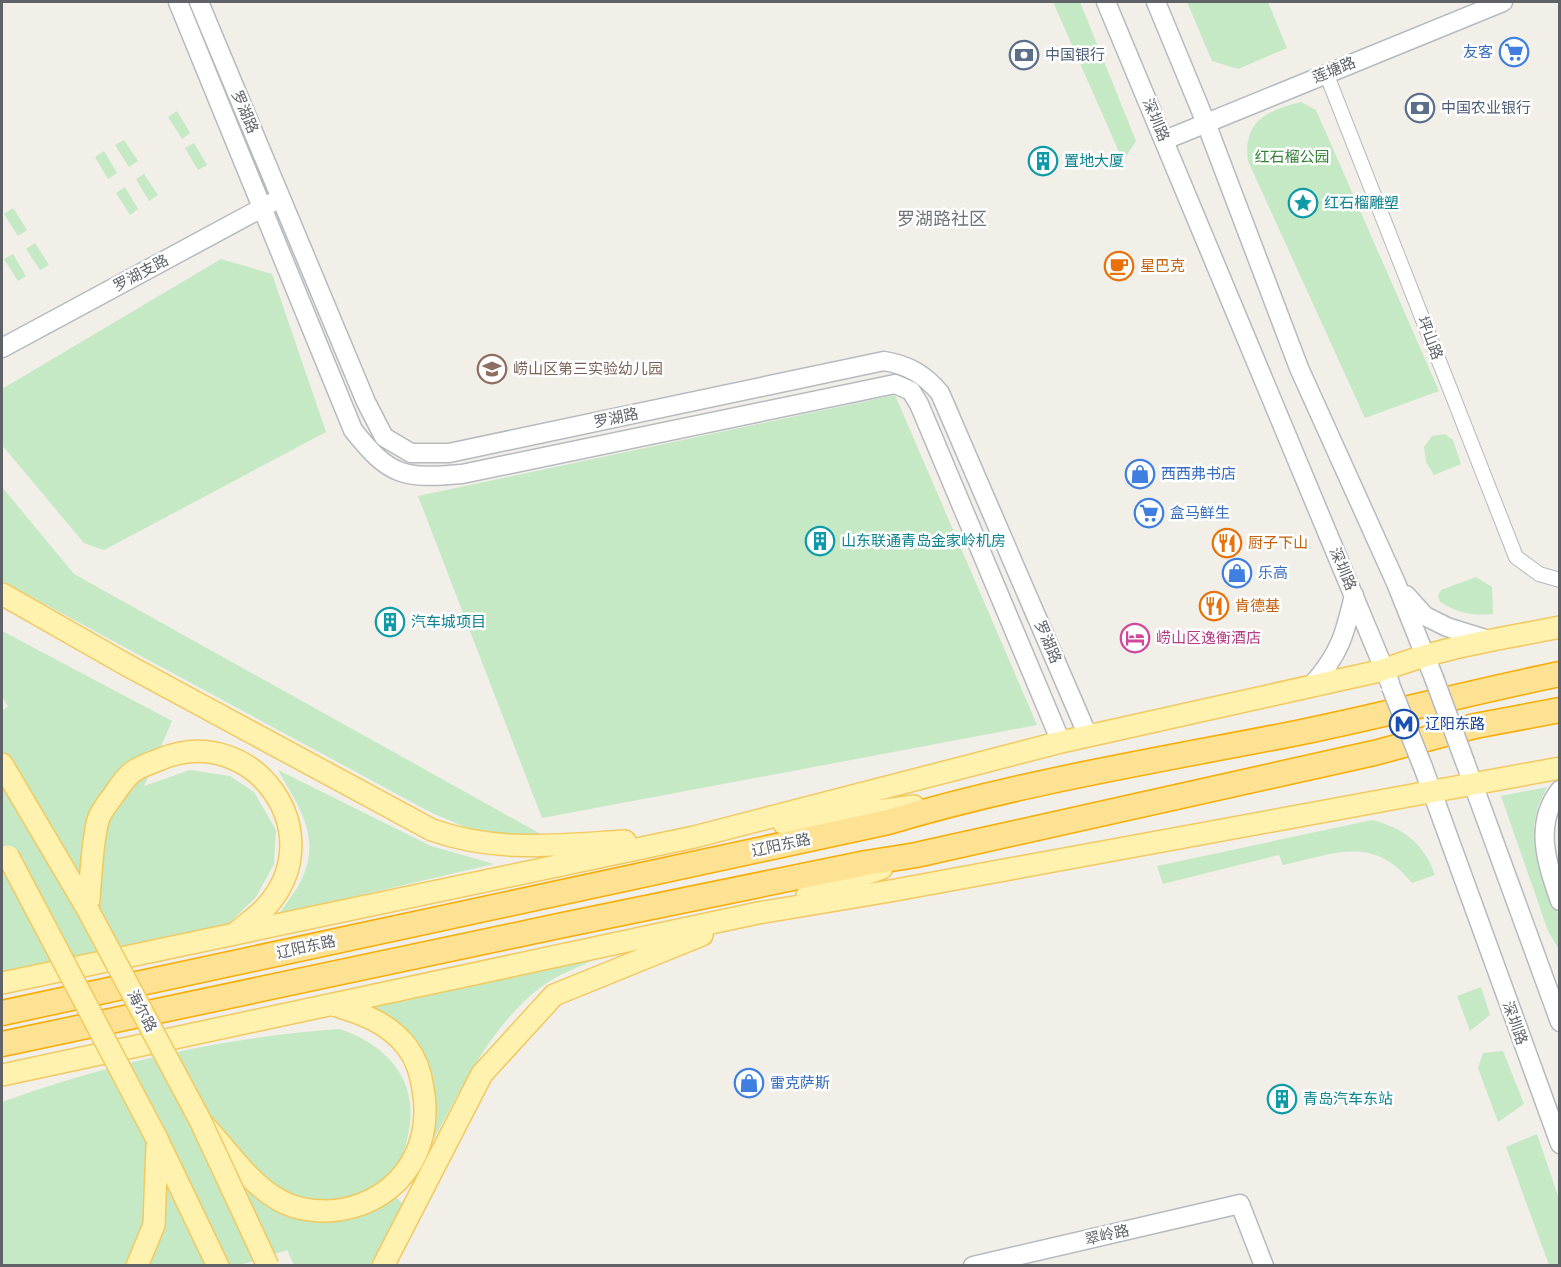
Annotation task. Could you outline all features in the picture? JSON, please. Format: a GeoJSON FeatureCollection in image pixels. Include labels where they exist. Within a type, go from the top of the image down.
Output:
{"type":"FeatureCollection","features":[{"type":"Feature","properties":{"kind":"highway","name":"辽阳东路"},"geometry":{"type":"LineString","coordinates":[[2,1013],[888,822],[967,799],[1364,720],[1460,694],[1560,674]]}},
{"type":"Feature","properties":{"kind":"highway"},"geometry":{"type":"LineString","coordinates":[[2,1044],[591,919],[866,863],[916,855],[1374,753],[1475,726],[1560,710]]}},
{"type":"Feature","properties":{"kind":"main road"},"geometry":{"type":"LineString","coordinates":[[2,594],[124,664],[421,824],[462,840],[523,847],[694,837],[967,799]]}},
{"type":"Feature","properties":{"kind":"main road","name":"辽阳东路"},"geometry":{"type":"LineString","coordinates":[[2,984],[694,837],[1061,742],[1313,684],[1388,678],[1426,656],[1560,627]]}},
{"type":"Feature","properties":{"kind":"main road"},"geometry":{"type":"LineString","coordinates":[[88,910],[99,818],[129,772],[176,753],[217,753],[244,764],[269,783],[283,806],[290,830],[290,857],[281,884],[266,908],[234,934]]}},
{"type":"Feature","properties":{"kind":"main road","name":"海尔路"},"geometry":{"type":"LineString","coordinates":[[2,764],[88,910],[200,1120],[268,1266]]}},
{"type":"Feature","properties":{"kind":"main road"},"geometry":{"type":"LineString","coordinates":[[6,1076],[758,913],[890,891],[1560,768]]}},
{"type":"Feature","properties":{"kind":"main road"},"geometry":{"type":"LineString","coordinates":[[4,851],[158,1139],[218,1266]]}},
{"type":"Feature","properties":{"kind":"main road"},"geometry":{"type":"LineString","coordinates":[[383,1266],[482,1074],[554,995],[758,913],[916,855]]}},
{"type":"Feature","properties":{"kind":"main road"},"geometry":{"type":"LineString","coordinates":[[200,1120],[257,1184],[280,1201],[309,1211],[349,1210],[381,1197],[403,1176],[420,1149],[426,1102],[420,1070],[408,1047],[389,1029],[370,1018],[332,1005]]}},
{"type":"Feature","properties":{"kind":"main road"},"geometry":{"type":"LineString","coordinates":[[137,1266],[148,1245],[156,1209],[158,1139]]}},
{"type":"Feature","properties":{"kind":"street"},"geometry":{"type":"LineString","coordinates":[[178,2],[353,430],[372,454],[391,470],[419,478],[462,474],[894,384],[911,391],[920,404],[1061,742]]}},
{"type":"Feature","properties":{"kind":"street","name":"罗湖路"},"geometry":{"type":"LineString","coordinates":[[198,2],[366,402],[384,437],[411,453],[449,453],[884,361],[902,364],[921,374],[940,393],[1088,736]]}},
{"type":"Feature","properties":{"kind":"street","name":"深圳路"},"geometry":{"type":"LineString","coordinates":[[1106,2],[1388,678],[1560,1144]]}},
{"type":"Feature","properties":{"kind":"street"},"geometry":{"type":"LineString","coordinates":[[1156,2],[1206,123],[1299,368],[1396,583],[1426,656],[1560,1022]]}},
{"type":"Feature","properties":{"kind":"street","name":"莲塘路"},"geometry":{"type":"LineString","coordinates":[[1165,140],[1503,2]]}},
{"type":"Feature","properties":{"kind":"street","name":"坪山路"},"geometry":{"type":"LineString","coordinates":[[1326,73],[1516,557],[1539,574],[1560,580]]}},
{"type":"Feature","properties":{"kind":"street","name":"罗湖支路"},"geometry":{"type":"LineString","coordinates":[[2,348],[262,207],[281,199]]}},
{"type":"Feature","properties":{"kind":"street"},"geometry":{"type":"LineString","coordinates":[[1396,583],[1425,616],[1447,627],[1492,641]]}},
{"type":"Feature","properties":{"kind":"street"},"geometry":{"type":"LineString","coordinates":[[1313,684],[1337,653],[1344,636],[1354,594]]}},
{"type":"Feature","properties":{"kind":"street"},"geometry":{"type":"LineString","coordinates":[[1560,790],[1547,814],[1543,844],[1560,901]]}},
{"type":"Feature","properties":{"kind":"street","name":"翠岭路"},"geometry":{"type":"LineString","coordinates":[[973,1266],[1240,1204],[1264,1266]]}},
{"type":"Feature","properties":{"kind":"green space"},"geometry":{"type":"Polygon","coordinates":[[[1053,2],[1080,2],[1136,141],[1123,161],[1053,2]]]}},
{"type":"Feature","properties":{"kind":"green space"},"geometry":{"type":"Polygon","coordinates":[[[1187,2],[1268,2],[1287,48],[1238,69],[1212,61],[1187,2]]]}},
{"type":"Feature","properties":{"kind":"green space","name":"红石榴公园"},"geometry":{"type":"Polygon","coordinates":[[[1301,102],[1316,110],[1439,391],[1365,418],[1248,161],[1249,136],[1260,119],[1278,109],[1301,102]]]}},
{"type":"Feature","properties":{"kind":"green space"},"geometry":{"type":"Polygon","coordinates":[[[177,111],[190,133],[182,139],[168,117],[177,111]]]}},
{"type":"Feature","properties":{"kind":"green space"},"geometry":{"type":"Polygon","coordinates":[[[124,140],[138,161],[129,167],[115,145],[124,140]]]}},
{"type":"Feature","properties":{"kind":"green space"},"geometry":{"type":"Polygon","coordinates":[[[194,143],[207,165],[198,170],[185,148],[194,143]]]}},
{"type":"Feature","properties":{"kind":"green space"},"geometry":{"type":"Polygon","coordinates":[[[104,151],[117,173],[108,179],[95,157],[104,151]]]}},
{"type":"Feature","properties":{"kind":"green space"},"geometry":{"type":"Polygon","coordinates":[[[144,174],[158,195],[149,201],[136,179],[144,174]]]}},
{"type":"Feature","properties":{"kind":"green space"},"geometry":{"type":"Polygon","coordinates":[[[125,187],[138,209],[130,215],[116,193],[125,187]]]}},
{"type":"Feature","properties":{"kind":"green space"},"geometry":{"type":"Polygon","coordinates":[[[13,208],[27,230],[18,236],[4,214],[13,208]]]}},
{"type":"Feature","properties":{"kind":"green space"},"geometry":{"type":"Polygon","coordinates":[[[35,243],[49,265],[40,270],[26,249],[35,243]]]}},
{"type":"Feature","properties":{"kind":"green space"},"geometry":{"type":"Polygon","coordinates":[[[13,254],[26,276],[18,281],[4,259],[13,254]]]}},
{"type":"Feature","properties":{"kind":"green space"},"geometry":{"type":"Polygon","coordinates":[[[221,259],[272,274],[326,432],[104,550],[84,543],[2,445],[2,389],[221,259]]]}},
{"type":"Feature","properties":{"kind":"green space"},"geometry":{"type":"Polygon","coordinates":[[[895,395],[1037,725],[542,818],[418,496],[895,395]]]}},
{"type":"Feature","properties":{"kind":"green space"},"geometry":{"type":"Polygon","coordinates":[[[1445,434],[1453,440],[1461,464],[1434,475],[1426,462],[1424,447],[1432,436],[1445,434]]]}},
{"type":"Feature","properties":{"kind":"green space"},"geometry":{"type":"Polygon","coordinates":[[[2,487],[74,574],[546,837],[479,833],[432,813],[2,581],[2,487]]]}},
{"type":"Feature","properties":{"kind":"green space"},"geometry":{"type":"Polygon","coordinates":[[[1476,577],[1492,587],[1493,614],[1466,613],[1440,602],[1438,596],[1441,590],[1476,577]]]}},
{"type":"Feature","properties":{"kind":"green space"},"geometry":{"type":"Polygon","coordinates":[[[2,631],[172,721],[144,786],[190,770],[230,776],[254,792],[276,830],[274,864],[256,897],[227,925],[141,946],[83,954],[2,973],[2,710],[8,707],[2,696],[2,631]]]}},
{"type":"Feature","properties":{"kind":"green space"},"geometry":{"type":"Polygon","coordinates":[[[278,770],[431,846],[494,864],[279,914],[302,879],[309,846],[308,832],[299,807],[278,770]]]}},
{"type":"Feature","properties":{"kind":"green space"},"geometry":{"type":"Polygon","coordinates":[[[1547,787],[1538,806],[1534,826],[1537,853],[1559,917],[1559,950],[1548,931],[1501,796],[1547,787]]]}},
{"type":"Feature","properties":{"kind":"green space"},"geometry":{"type":"Polygon","coordinates":[[[1372,820],[1394,828],[1411,839],[1425,854],[1435,875],[1412,883],[1383,858],[1368,853],[1352,852],[1336,853],[1283,865],[1279,855],[1163,884],[1157,866],[1372,820]]]}},
{"type":"Feature","properties":{"kind":"green space"},"geometry":{"type":"Polygon","coordinates":[[[602,956],[548,982],[504,1023],[474,1066],[424,1157],[410,1037],[388,1016],[364,1006],[602,956]]]}},
{"type":"Feature","properties":{"kind":"green space"},"geometry":{"type":"Polygon","coordinates":[[[1481,987],[1490,1015],[1470,1031],[1457,996],[1481,987]]]}},
{"type":"Feature","properties":{"kind":"green space"},"geometry":{"type":"Polygon","coordinates":[[[340,1029],[373,1045],[386,1056],[397,1068],[405,1083],[409,1098],[411,1116],[404,1152],[399,1162],[381,1183],[403,1204],[370,1265],[294,1265],[287,1250],[240,1265],[2,1266],[2,1102],[84,1075],[168,1054],[254,1038],[340,1029]]]}},
{"type":"Feature","properties":{"kind":"green space"},"geometry":{"type":"Polygon","coordinates":[[[1503,1051],[1524,1104],[1498,1122],[1478,1068],[1483,1053],[1503,1051]]]}},
{"type":"Feature","properties":{"kind":"green space"},"geometry":{"type":"Polygon","coordinates":[[[1537,1134],[1559,1199],[1559,1265],[1549,1265],[1506,1147],[1537,1134]]]}},
{"type":"Feature","properties":{"kind":"place","name":"友客"},"geometry":{"type":"Point","coordinates":[1514,52]}},
{"type":"Feature","properties":{"kind":"place","name":"中国银行"},"geometry":{"type":"Point","coordinates":[1024,55]}},
{"type":"Feature","properties":{"kind":"place","name":"中国农业银行"},"geometry":{"type":"Point","coordinates":[1420,108]}},
{"type":"Feature","properties":{"kind":"place","name":"置地大厦"},"geometry":{"type":"Point","coordinates":[1043,161]}},
{"type":"Feature","properties":{"kind":"place","name":"红石榴雕塑"},"geometry":{"type":"Point","coordinates":[1303,203]}},
{"type":"Feature","properties":{"kind":"place","name":"星巴克"},"geometry":{"type":"Point","coordinates":[1119,266]}},
{"type":"Feature","properties":{"kind":"place","name":"崂山区第三实验幼儿园"},"geometry":{"type":"Point","coordinates":[492,369]}},
{"type":"Feature","properties":{"kind":"place","name":"西西弗书店"},"geometry":{"type":"Point","coordinates":[1140,474]}},
{"type":"Feature","properties":{"kind":"place","name":"盒马鲜生"},"geometry":{"type":"Point","coordinates":[1149,513]}},
{"type":"Feature","properties":{"kind":"place","name":"山东联通青岛金家岭机房"},"geometry":{"type":"Point","coordinates":[820,541]}},
{"type":"Feature","properties":{"kind":"place","name":"厨子下山"},"geometry":{"type":"Point","coordinates":[1227,543]}},
{"type":"Feature","properties":{"kind":"place","name":"乐高"},"geometry":{"type":"Point","coordinates":[1237,573]}},
{"type":"Feature","properties":{"kind":"place","name":"肯德基"},"geometry":{"type":"Point","coordinates":[1214,606]}},
{"type":"Feature","properties":{"kind":"place","name":"汽车城项目"},"geometry":{"type":"Point","coordinates":[390,622]}},
{"type":"Feature","properties":{"kind":"place","name":"崂山区逸衡酒店"},"geometry":{"type":"Point","coordinates":[1135,638]}},
{"type":"Feature","properties":{"kind":"place","name":"辽阳东路"},"geometry":{"type":"Point","coordinates":[1404,724]}},
{"type":"Feature","properties":{"kind":"place","name":"雷克萨斯"},"geometry":{"type":"Point","coordinates":[749,1083]}},
{"type":"Feature","properties":{"kind":"place","name":"青岛汽车东站"},"geometry":{"type":"Point","coordinates":[1282,1099]}},
{"type":"Feature","properties":{"kind":"district","name":"罗湖路社区"},"geometry":{"type":"Point","coordinates":[942,219]}}]}
